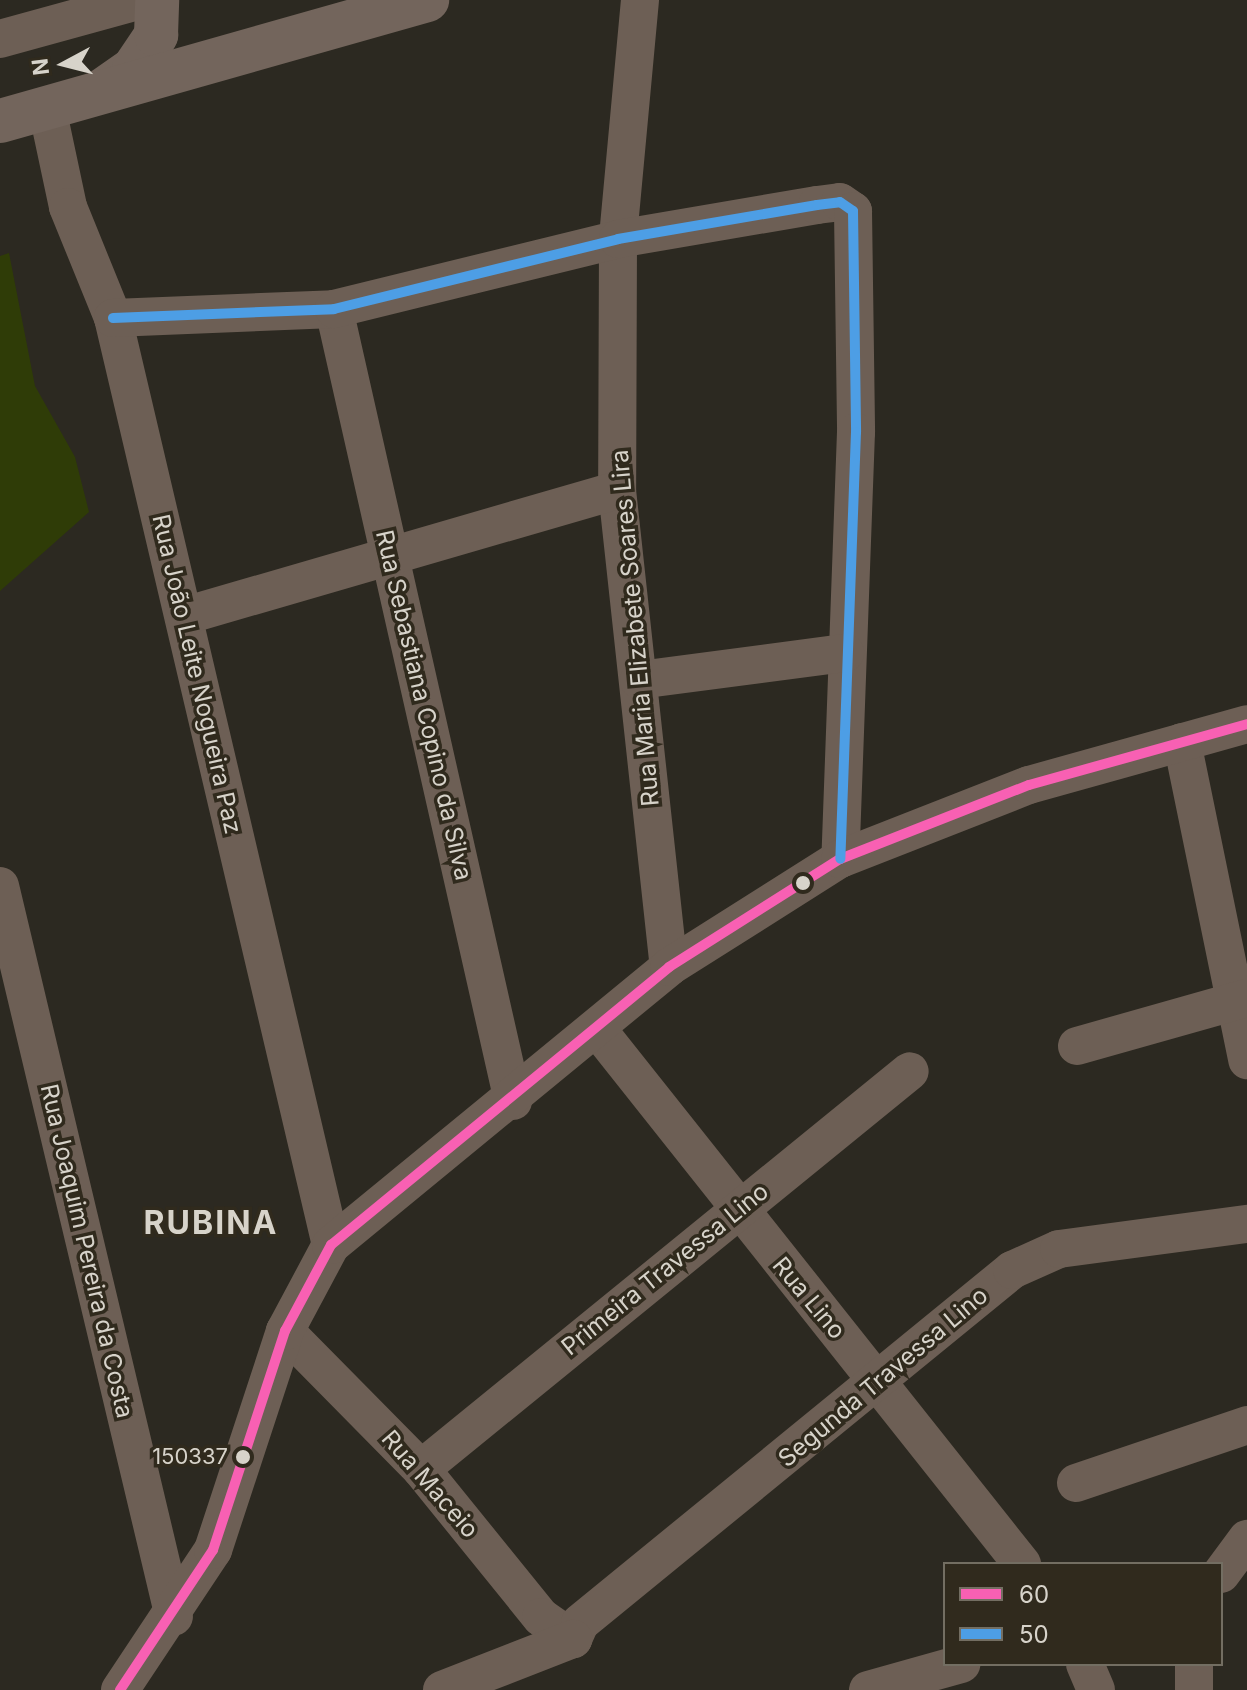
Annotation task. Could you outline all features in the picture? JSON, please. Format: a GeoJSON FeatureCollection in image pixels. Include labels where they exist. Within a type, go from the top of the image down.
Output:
{"type":"FeatureCollection","features":[{"type":"Feature","properties":{"kind":"highway"},"geometry":{"type":"LineString","coordinates":[[95,96],[134,68],[156,35],[157,0]]}},
{"type":"Feature","properties":{"kind":"highway"},"geometry":{"type":"LineString","coordinates":[[0,121],[427,0]]}},
{"type":"Feature","properties":{"kind":"street"},"geometry":{"type":"LineString","coordinates":[[0,39],[142,0]]}},
{"type":"Feature","properties":{"kind":"street","name":"Rua Maria Elizabete Soares Lira"},"geometry":{"type":"LineString","coordinates":[[640,0],[618,239],[617,490],[669,967]]}},
{"type":"Feature","properties":{"kind":"street","name":"Rua João Leite Nogueira Paz"},"geometry":{"type":"LineString","coordinates":[[47,108],[68,207],[113,318],[331,1245]]}},
{"type":"Feature","properties":{"kind":"street"},"geometry":{"type":"LineString","coordinates":[[113,318],[334,309],[618,239],[840,202],[853,211],[856,432],[845,653],[840,859]]}},
{"type":"Feature","properties":{"kind":"street","name":"Rua Sebastiana Copino da Silva"},"geometry":{"type":"LineString","coordinates":[[334,309],[513,1101]]}},
{"type":"Feature","properties":{"kind":"street"},"geometry":{"type":"LineString","coordinates":[[184,616],[617,490]]}},
{"type":"Feature","properties":{"kind":"street"},"geometry":{"type":"LineString","coordinates":[[639,680],[845,653]]}},
{"type":"Feature","properties":{"kind":"street"},"geometry":{"type":"LineString","coordinates":[[120,1690],[174,1617],[213,1550],[285,1331],[331,1245],[513,1101],[669,967],[840,859],[1029,785],[1247,724]]}},
{"type":"Feature","properties":{"kind":"street"},"geometry":{"type":"LineString","coordinates":[[1182,742],[1241,1000],[1247,1060]]}},
{"type":"Feature","properties":{"kind":"street","name":"Rua Joaquim Pereira da Costa"},"geometry":{"type":"LineString","coordinates":[[0,886],[15,1012],[174,1617]]}},
{"type":"Feature","properties":{"kind":"street"},"geometry":{"type":"LineString","coordinates":[[1077,1046],[1241,1000]]}},
{"type":"Feature","properties":{"kind":"street","name":"Rua Lino"},"geometry":{"type":"LineString","coordinates":[[598,1030],[735,1211],[880,1382],[1020,1562]]}},
{"type":"Feature","properties":{"kind":"street","name":"Primeira Travessa Lino"},"geometry":{"type":"LineString","coordinates":[[421,1469],[910,1071]]}},
{"type":"Feature","properties":{"kind":"street","name":"Segunda Travessa Lino"},"geometry":{"type":"LineString","coordinates":[[573,1639],[580,1623],[1032,1259],[1247,1224]]}},
{"type":"Feature","properties":{"kind":"street","name":"Rua Maceio"},"geometry":{"type":"LineString","coordinates":[[285,1331],[421,1469],[541,1617],[573,1639]]}},
{"type":"Feature","properties":{"kind":"street"},"geometry":{"type":"LineString","coordinates":[[1076,1483],[1247,1425]]}},
{"type":"Feature","properties":{"kind":"street"},"geometry":{"type":"LineString","coordinates":[[1223,1571],[1247,1539]]}},
{"type":"Feature","properties":{"kind":"street"},"geometry":{"type":"LineString","coordinates":[[442,1690],[573,1639]]}},
{"type":"Feature","properties":{"kind":"street"},"geometry":{"type":"LineString","coordinates":[[868,1690],[954,1666]]}},
{"type":"Feature","properties":{"kind":"street"},"geometry":{"type":"LineString","coordinates":[[1086,1666],[1096,1690]]}},
{"type":"Feature","properties":{"kind":"street"},"geometry":{"type":"LineString","coordinates":[[1194,1666],[1194,1690]]}},
{"type":"Feature","properties":{"kind":"green space"},"geometry":{"type":"Polygon","coordinates":[[[9,253],[35,386],[75,457],[89,512],[0,591],[0,256],[9,253]]]}},
{"type":"Feature","properties":{"kind":"transit line","name":"50"},"geometry":{"type":"LineString","coordinates":[[113,318],[334,309],[618,239],[840,202],[853,211],[856,432],[840,859]]}},
{"type":"Feature","properties":{"kind":"transit line","name":"60"},"geometry":{"type":"LineString","coordinates":[[120,1690],[213,1550],[285,1331],[331,1245],[669,967],[840,859],[1029,785],[1247,724]]}},
{"type":"Feature","properties":{"kind":"place","name":"150337"},"geometry":{"type":"Point","coordinates":[243,1457]}},
{"type":"Feature","properties":{"kind":"district","name":"RUBINA"},"geometry":{"type":"Point","coordinates":[211,1223]}}]}
